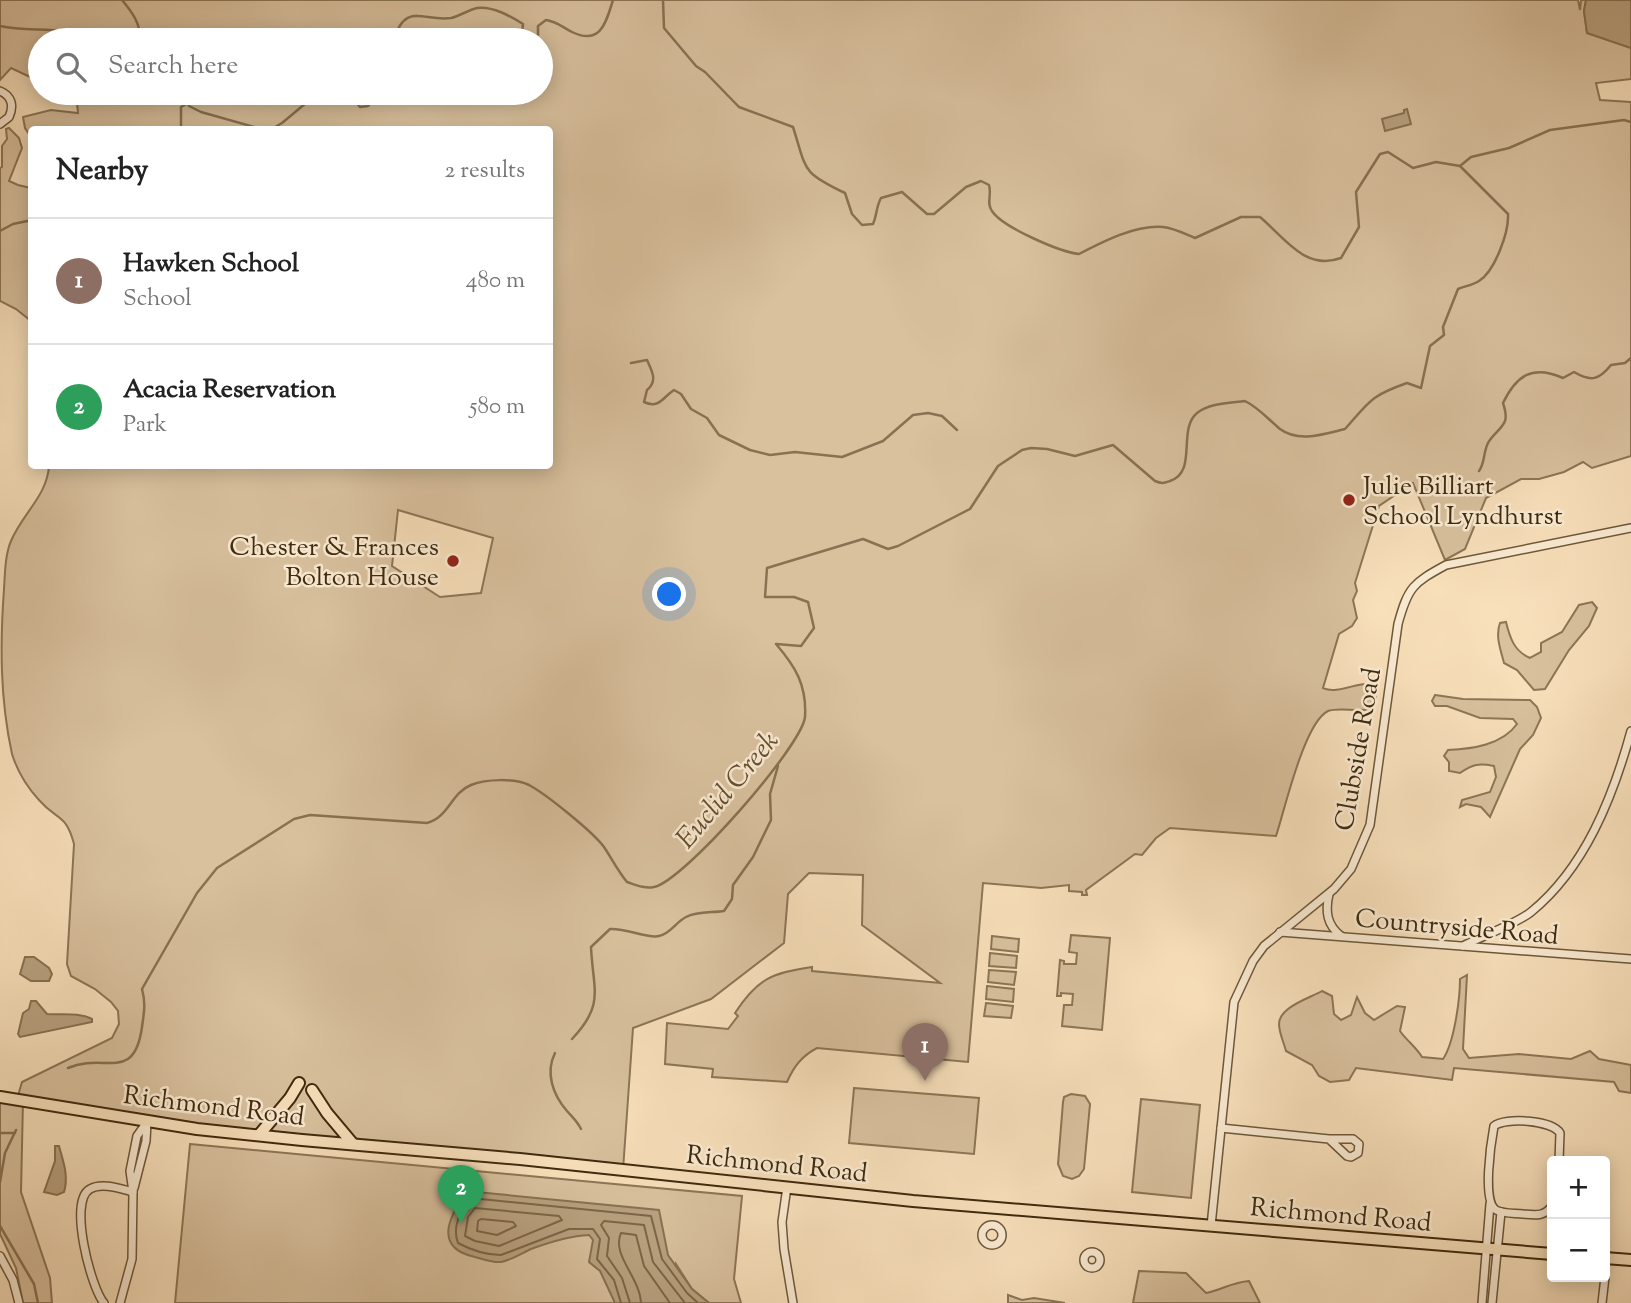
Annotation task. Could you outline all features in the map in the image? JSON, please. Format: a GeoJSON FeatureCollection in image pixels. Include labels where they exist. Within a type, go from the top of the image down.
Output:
{"type":"FeatureCollection","features":[{"type":"Feature","properties":{"kind":"main road"},"geometry":{"type":"LineString","coordinates":[[259,1135],[299,1083]]}},
{"type":"Feature","properties":{"kind":"main road"},"geometry":{"type":"LineString","coordinates":[[312,1090],[353,1144]]}},
{"type":"Feature","properties":{"kind":"main road","name":"Richmond Road"},"geometry":{"type":"LineString","coordinates":[[0,1097],[147,1122],[259,1135],[994,1208],[1547,1254]]}},
{"type":"Feature","properties":{"kind":"main road"},"geometry":{"type":"LineString","coordinates":[[1610,1258],[1631,1260]]}},
{"type":"Feature","properties":{"kind":"street"},"geometry":{"type":"LineString","coordinates":[[0,91],[9,97],[12,109],[9,117],[0,124]]}},
{"type":"Feature","properties":{"kind":"street","name":"Clubside Road"},"geometry":{"type":"LineString","coordinates":[[1211,1226],[1234,1002],[1253,961],[1264,946],[1329,893],[1350,869],[1370,825],[1398,624],[1405,599],[1420,579],[1446,565],[1631,528]]}},
{"type":"Feature","properties":{"kind":"street"},"geometry":{"type":"LineString","coordinates":[[1462,947],[1530,914],[1567,875],[1594,830],[1610,794],[1631,731]]}},
{"type":"Feature","properties":{"kind":"street"},"geometry":{"type":"LineString","coordinates":[[1329,893],[1326,907],[1328,920],[1343,938]]}},
{"type":"Feature","properties":{"kind":"street","name":"Countryside Road"},"geometry":{"type":"LineString","coordinates":[[1280,932],[1631,959]]}},
{"type":"Feature","properties":{"kind":"street"},"geometry":{"type":"LineString","coordinates":[[1492,1303],[1488,1191],[1493,1129],[1496,1124],[1507,1121],[1545,1124],[1557,1128],[1561,1137],[1559,1156]]}},
{"type":"Feature","properties":{"kind":"street"},"geometry":{"type":"LineString","coordinates":[[120,1303],[132,1259],[131,1171],[137,1136],[147,1122]]}},
{"type":"Feature","properties":{"kind":"street"},"geometry":{"type":"LineString","coordinates":[[1221,1128],[1329,1139]]}},
{"type":"Feature","properties":{"kind":"street"},"geometry":{"type":"LineString","coordinates":[[104,1303],[97,1291],[86,1250],[79,1205],[90,1189],[109,1187],[133,1192]]}},
{"type":"Feature","properties":{"kind":"street"},"geometry":{"type":"LineString","coordinates":[[787,1187],[782,1222],[793,1303]]}},
{"type":"Feature","properties":{"kind":"street"},"geometry":{"type":"LineString","coordinates":[[1490,1204],[1501,1212],[1540,1215],[1547,1213]]}},
{"type":"Feature","properties":{"kind":"street"},"geometry":{"type":"LineString","coordinates":[[991,1226],[994,1208]]}},
{"type":"Feature","properties":{"kind":"street"},"geometry":{"type":"LineString","coordinates":[[1482,1303],[1501,1212]]}},
{"type":"Feature","properties":{"kind":"street"},"geometry":{"type":"LineString","coordinates":[[0,1256],[13,1280],[19,1303]]}},
{"type":"Feature","properties":{"kind":"street"},"geometry":{"type":"LineString","coordinates":[[1602,1303],[1604,1282]]}},
{"type":"Feature","properties":{"kind":"shaded area"},"geometry":{"type":"Polygon","coordinates":[[[0,0],[1578,0],[1580,10],[1581,0],[1586,0],[1584,11],[1587,33],[1631,48],[1631,79],[1596,83],[1600,100],[1631,102],[1631,456],[1592,468],[1583,462],[1564,472],[1539,479],[1521,479],[1486,498],[1465,549],[1445,560],[1413,483],[1379,506],[1355,583],[1357,591],[1353,600],[1357,618],[1352,626],[1339,634],[1323,688],[1335,690],[1374,684],[1376,700],[1372,709],[1332,710],[1319,719],[1303,749],[1276,836],[1170,828],[1156,838],[1142,855],[1135,854],[1086,890],[1087,895],[1069,891],[1069,885],[1041,888],[983,883],[968,1062],[817,1048],[799,1062],[787,1082],[712,1077],[713,1069],[665,1064],[667,1023],[728,1029],[738,1016],[735,1013],[751,992],[767,979],[786,972],[812,967],[812,971],[940,983],[862,925],[863,875],[809,873],[788,894],[784,943],[711,999],[633,1028],[623,1170],[323,1142],[23,1101],[21,1192],[50,1278],[52,1303],[23,1303],[16,1268],[0,1234],[0,1097],[17,1099],[22,1082],[112,1038],[119,1024],[118,1011],[111,1002],[95,989],[71,976],[67,964],[74,844],[68,827],[35,795],[12,754],[5,713],[2,651],[5,570],[11,541],[44,487],[48,469],[553,469],[553,126],[28,126],[28,132],[23,117],[51,110],[78,113],[77,105],[553,105],[553,28],[28,28],[28,76],[11,68],[0,80],[0,0]],[[398,510],[392,566],[440,597],[481,593],[493,538],[398,510]]]}},
{"type":"Feature","properties":{"kind":"shaded area"},"geometry":{"type":"Polygon","coordinates":[[[9,128],[19,138],[22,148],[9,181],[28,187],[28,319],[0,301],[0,168],[2,146],[7,139],[6,129],[9,128]]]}},
{"type":"Feature","properties":{"kind":"shaded area"},"geometry":{"type":"Polygon","coordinates":[[[1592,602],[1597,608],[1589,626],[1569,650],[1545,689],[1534,690],[1517,670],[1504,663],[1498,638],[1500,623],[1506,622],[1520,652],[1530,658],[1541,652],[1541,643],[1562,632],[1579,605],[1592,602]]]}},
{"type":"Feature","properties":{"kind":"shaded area"},"geometry":{"type":"Polygon","coordinates":[[[1435,695],[1463,699],[1530,700],[1537,707],[1541,718],[1533,735],[1520,749],[1490,817],[1481,807],[1466,804],[1460,807],[1462,800],[1490,792],[1496,777],[1494,766],[1476,765],[1460,773],[1449,771],[1449,762],[1444,756],[1448,750],[1476,747],[1495,741],[1517,724],[1513,719],[1480,718],[1447,706],[1435,706],[1432,701],[1435,695]]]}},
{"type":"Feature","properties":{"kind":"shaded area"},"geometry":{"type":"Polygon","coordinates":[[[1071,935],[1110,938],[1102,1030],[1062,1026],[1064,1005],[1072,1005],[1073,994],[1061,993],[1061,996],[1057,996],[1060,960],[1064,961],[1064,964],[1076,964],[1077,953],[1069,952],[1071,935]]]}},
{"type":"Feature","properties":{"kind":"shaded area"},"geometry":{"type":"Polygon","coordinates":[[[992,936],[1019,939],[1018,952],[991,949],[992,936]]]}},
{"type":"Feature","properties":{"kind":"shaded area"},"geometry":{"type":"Polygon","coordinates":[[[990,953],[1017,956],[1016,968],[989,966],[990,953]]]}},
{"type":"Feature","properties":{"kind":"shaded area"},"geometry":{"type":"Polygon","coordinates":[[[989,970],[1016,972],[1014,985],[988,982],[989,970]]]}},
{"type":"Feature","properties":{"kind":"shaded area"},"geometry":{"type":"Polygon","coordinates":[[[1467,975],[1463,1049],[1469,1058],[1519,1054],[1571,1059],[1590,1051],[1599,1059],[1631,1065],[1631,1093],[1619,1091],[1614,1082],[1454,1068],[1452,1080],[1356,1068],[1349,1080],[1330,1082],[1319,1076],[1312,1065],[1286,1051],[1280,1031],[1280,1018],[1289,1008],[1322,991],[1332,996],[1334,1014],[1341,1020],[1351,1015],[1357,997],[1365,1013],[1374,1020],[1397,1006],[1405,1007],[1400,1031],[1422,1057],[1443,1059],[1456,1021],[1460,979],[1467,975]]]}},
{"type":"Feature","properties":{"kind":"shaded area"},"geometry":{"type":"Polygon","coordinates":[[[987,986],[1014,989],[1013,1002],[986,999],[987,986]]]}},
{"type":"Feature","properties":{"kind":"shaded area"},"geometry":{"type":"Polygon","coordinates":[[[986,1003],[1013,1006],[1011,1018],[984,1016],[986,1003]]]}},
{"type":"Feature","properties":{"kind":"shaded area"},"geometry":{"type":"Polygon","coordinates":[[[854,1088],[979,1098],[974,1154],[849,1143],[854,1088]]]}},
{"type":"Feature","properties":{"kind":"shaded area"},"geometry":{"type":"Polygon","coordinates":[[[1071,1094],[1085,1096],[1090,1104],[1084,1169],[1079,1176],[1072,1179],[1063,1176],[1058,1164],[1063,1102],[1064,1097],[1071,1094]]]}},
{"type":"Feature","properties":{"kind":"shaded area"},"geometry":{"type":"Polygon","coordinates":[[[1141,1099],[1200,1105],[1191,1198],[1132,1192],[1141,1099]]]}},
{"type":"Feature","properties":{"kind":"shaded area"},"geometry":{"type":"Polygon","coordinates":[[[190,1144],[742,1196],[734,1279],[741,1303],[709,1303],[692,1289],[676,1264],[672,1303],[175,1303],[190,1144]]]}},
{"type":"Feature","properties":{"kind":"shaded area"},"geometry":{"type":"Polygon","coordinates":[[[1139,1271],[1186,1273],[1206,1293],[1249,1281],[1260,1303],[1133,1303],[1139,1271]]]}},
{"type":"Feature","properties":{"kind":"shaded area"},"geometry":{"type":"Polygon","coordinates":[[[1008,1295],[1022,1300],[1034,1298],[1065,1303],[1008,1303],[1008,1295]]]}},
{"type":"Feature","properties":{"kind":"water"},"geometry":{"type":"Polygon","coordinates":[[[1586,0],[1631,0],[1631,48],[1587,33],[1584,11],[1586,0]]]}},
{"type":"Feature","properties":{"kind":"water"},"geometry":{"type":"Polygon","coordinates":[[[1407,109],[1411,124],[1385,131],[1382,119],[1404,113],[1407,109]]]}},
{"type":"Feature","properties":{"kind":"water"},"geometry":{"type":"Polygon","coordinates":[[[25,957],[34,957],[49,968],[52,974],[49,981],[31,981],[20,974],[25,957]]]}},
{"type":"Feature","properties":{"kind":"water"},"geometry":{"type":"Polygon","coordinates":[[[31,1001],[36,1001],[47,1014],[82,1015],[92,1019],[92,1022],[20,1037],[18,1034],[23,1013],[29,1009],[31,1001]]]}},
{"type":"Feature","properties":{"kind":"water"},"geometry":{"type":"Polygon","coordinates":[[[55,1146],[59,1146],[66,1174],[64,1192],[57,1195],[44,1192],[55,1161],[55,1146]]]}},
{"type":"Feature","properties":{"kind":"water"},"geometry":{"type":"Polygon","coordinates":[[[466,1191],[659,1210],[668,1255],[692,1289],[709,1303],[615,1303],[600,1271],[589,1262],[593,1240],[589,1235],[552,1242],[501,1262],[462,1253],[453,1247],[448,1230],[454,1211],[466,1191]]]}},
{"type":"Feature","properties":{"kind":"waterway"},"geometry":{"type":"LineString","coordinates":[[122,0],[138,28]]}},
{"type":"Feature","properties":{"kind":"waterway"},"geometry":{"type":"LineString","coordinates":[[538,28],[546,20],[582,36],[596,34],[605,23],[613,0]]}},
{"type":"Feature","properties":{"kind":"waterway"},"geometry":{"type":"LineString","coordinates":[[663,0],[664,28],[696,66],[739,107],[793,127],[808,169],[820,180],[845,193],[852,214],[862,225],[873,224],[881,198],[902,192],[927,214],[934,214],[966,187],[981,181],[989,185],[989,205],[998,217],[1032,238],[1070,252],[1079,254],[1109,239],[1152,227],[1179,231],[1195,238],[1241,217],[1260,217],[1296,250],[1317,260],[1328,261],[1341,258],[1359,227],[1356,192],[1380,154],[1388,152],[1413,168],[1436,162],[1460,166]]}},
{"type":"Feature","properties":{"kind":"waterway"},"geometry":{"type":"LineString","coordinates":[[398,28],[410,17],[451,18],[483,8],[501,12],[523,24],[523,28]]}},
{"type":"Feature","properties":{"kind":"waterway"},"geometry":{"type":"LineString","coordinates":[[0,26],[28,29]]}},
{"type":"Feature","properties":{"kind":"waterway"},"geometry":{"type":"LineString","coordinates":[[181,126],[181,107],[184,105]]}},
{"type":"Feature","properties":{"kind":"waterway"},"geometry":{"type":"LineString","coordinates":[[189,105],[201,112],[251,126]]}},
{"type":"Feature","properties":{"kind":"waterway"},"geometry":{"type":"LineString","coordinates":[[277,126],[304,105]]}},
{"type":"Feature","properties":{"kind":"waterway"},"geometry":{"type":"LineString","coordinates":[[358,105],[369,105]]}},
{"type":"Feature","properties":{"kind":"waterway","name":"Euclid Creek"},"geometry":{"type":"LineString","coordinates":[[68,1068],[81,1064],[116,1063],[125,1061],[132,1055],[142,1027],[142,989],[197,893],[217,868],[294,819],[310,815],[427,823],[440,816],[459,793],[471,785],[492,781],[516,781],[537,790],[590,832],[604,847],[627,882],[654,887],[669,879],[690,862],[740,811],[784,755],[805,717],[802,686],[789,660],[776,644],[801,646],[814,628],[808,602],[794,597],[765,597],[767,568],[863,539],[888,549],[898,546],[970,509],[998,466],[1022,450],[1047,449],[1075,456],[1113,445],[1155,481],[1163,483],[1178,476],[1183,469],[1191,420],[1197,413],[1213,405],[1245,401],[1280,429],[1295,436],[1320,435],[1345,429],[1366,406],[1385,392],[1407,383],[1421,388],[1430,346],[1444,335],[1443,327],[1458,289],[1485,276],[1500,250],[1508,214],[1460,166],[1471,157],[1509,148],[1550,130],[1624,120],[1631,122]]}},
{"type":"Feature","properties":{"kind":"waterway"},"geometry":{"type":"LineString","coordinates":[[0,231],[13,224],[28,221]]}},
{"type":"Feature","properties":{"kind":"waterway"},"geometry":{"type":"LineString","coordinates":[[1479,471],[1488,443],[1505,421],[1503,403],[1514,386],[1526,375],[1542,372],[1563,378],[1574,372],[1594,378],[1603,374],[1611,365],[1625,363],[1631,358]]}},
{"type":"Feature","properties":{"kind":"waterway"},"geometry":{"type":"LineString","coordinates":[[631,363],[647,360],[652,372],[652,383],[644,402],[660,402],[674,390],[681,394],[691,409],[707,418],[719,435],[750,450],[770,455],[795,452],[842,457],[883,441],[913,415],[928,413],[942,416],[957,430]]}},
{"type":"Feature","properties":{"kind":"waterway"},"geometry":{"type":"LineString","coordinates":[[572,1039],[593,1006],[595,986],[591,947],[610,929],[659,936],[690,915],[724,911],[732,899],[733,885],[753,857],[771,820],[770,794],[778,766]]}},
{"type":"Feature","properties":{"kind":"waterway"},"geometry":{"type":"LineString","coordinates":[[555,1053],[551,1068],[554,1091],[581,1129]]}},
{"type":"Feature","properties":{"kind":"waterway","name":"Euclid Creek"},"geometry":{"type":"LineString","coordinates":[[0,1182],[5,1153],[16,1130]]}},
{"type":"Feature","properties":{"kind":"waterway"},"geometry":{"type":"LineString","coordinates":[[1,1133],[15,1133]]}},
{"type":"Feature","properties":{"kind":"waterway","name":"Euclid Creek"},"geometry":{"type":"LineString","coordinates":[[0,1226],[34,1284],[38,1303]]}},
{"type":"Feature","properties":{"kind":"place","name":"Julie Billiart School Lyndhurst"},"geometry":{"type":"Point","coordinates":[1349,500]}},
{"type":"Feature","properties":{"kind":"place","name":"Chester & Frances Bolton House"},"geometry":{"type":"Point","coordinates":[453,561]}},
{"type":"Feature","properties":{"kind":"place","name":"Hawken School"},"geometry":{"type":"Point","coordinates":[925,1081]}},
{"type":"Feature","properties":{"kind":"place","name":"Acacia Reservation"},"geometry":{"type":"Point","coordinates":[461,1223]}}]}
